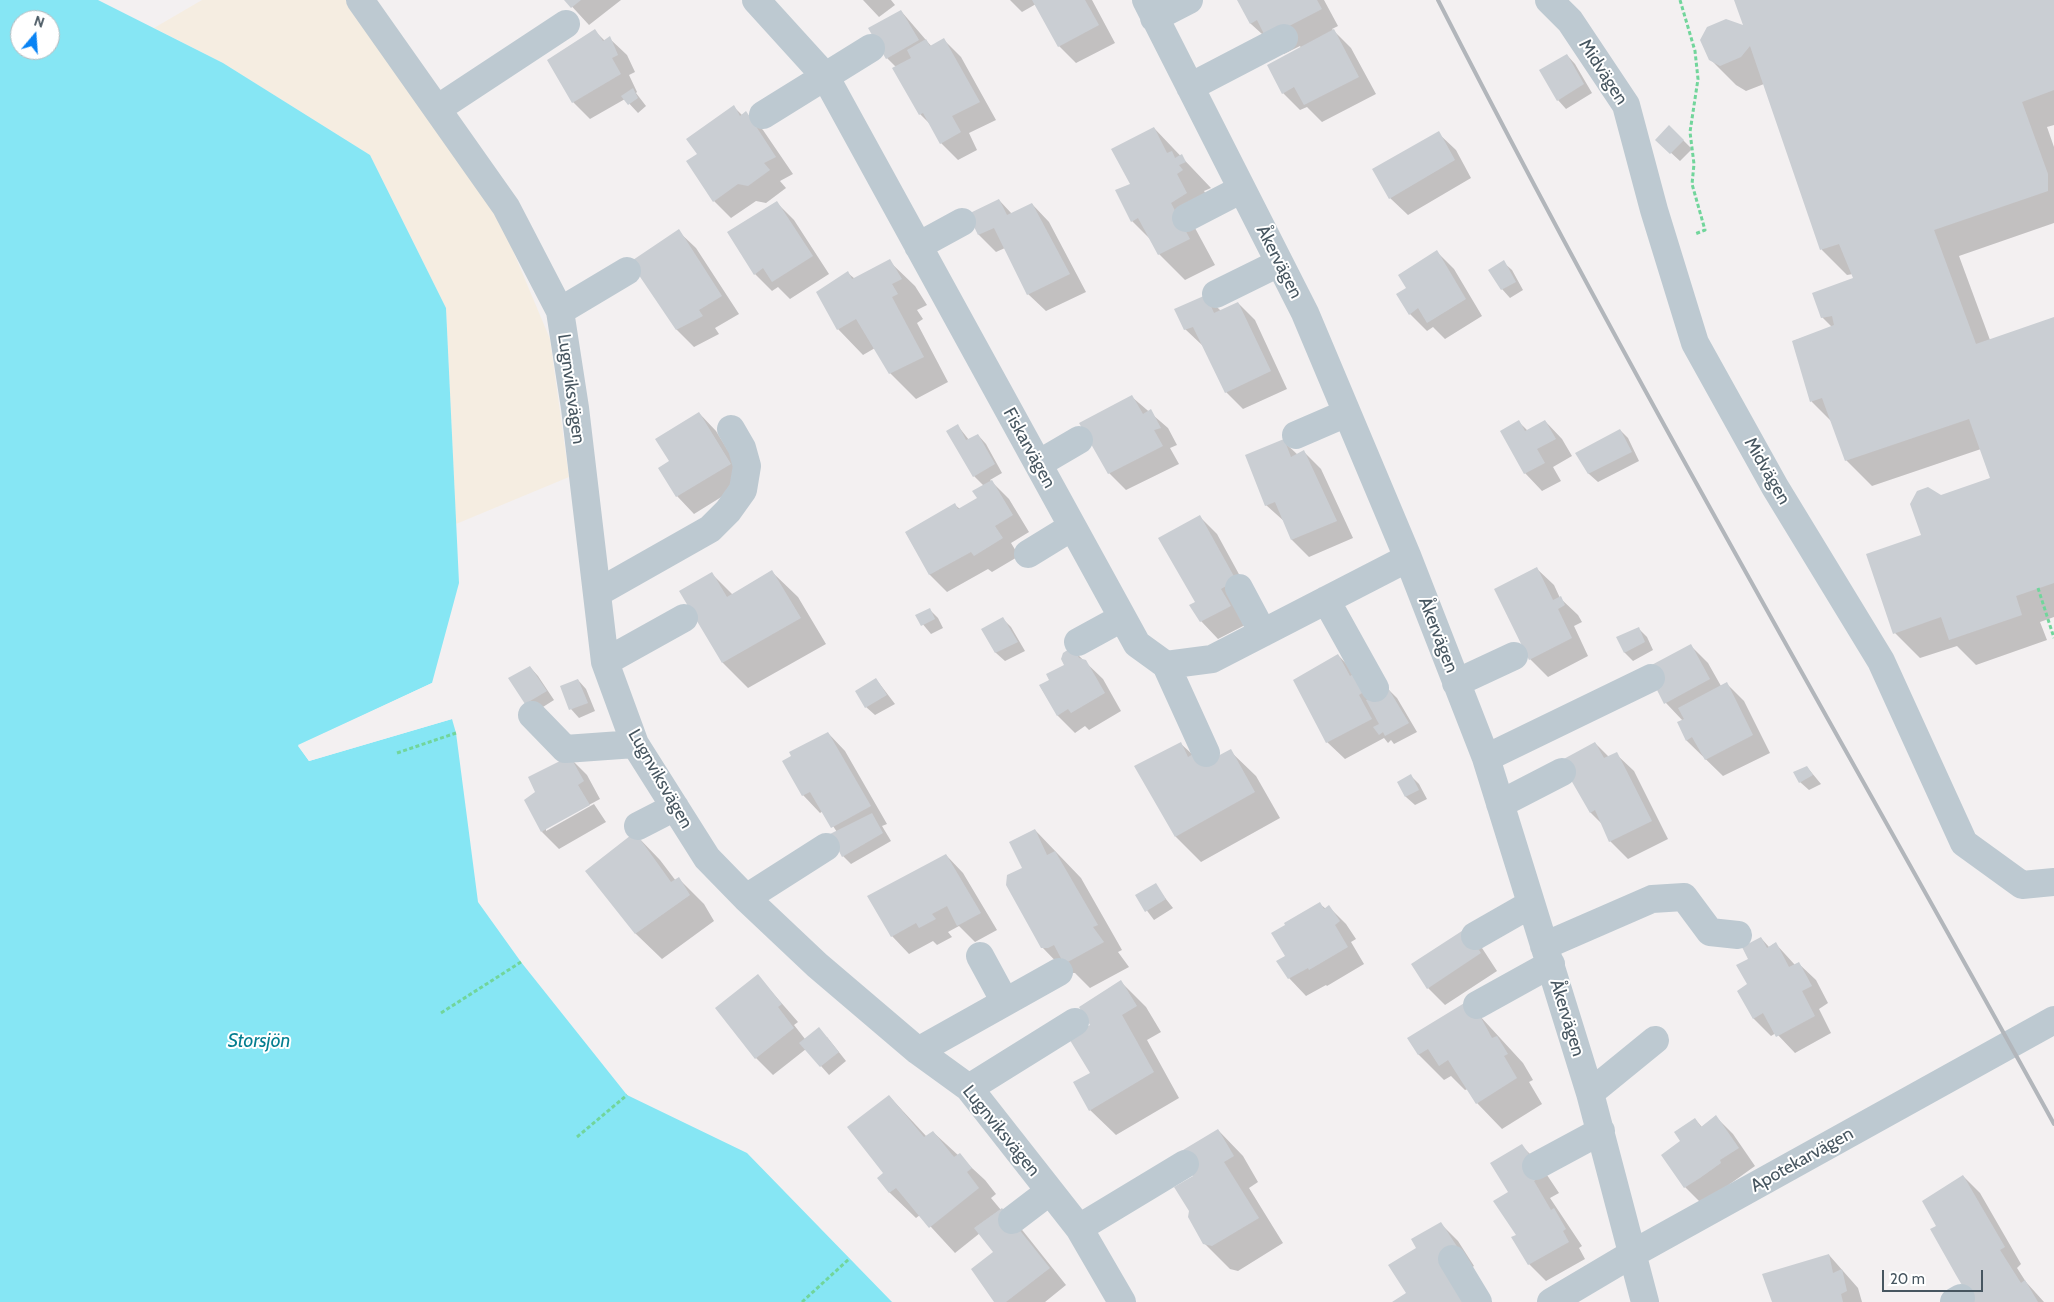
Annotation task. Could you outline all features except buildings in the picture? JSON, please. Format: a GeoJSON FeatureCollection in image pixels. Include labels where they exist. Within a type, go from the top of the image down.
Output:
{"type":"FeatureCollection","features":[{"type":"Feature","properties":{"kind":"street","name":"Lugnviksvägen"},"geometry":{"type":"LineString","coordinates":[[360,0],[506,207],[560,311],[575,408],[605,662],[635,744],[707,858],[817,965],[918,1051],[969,1088],[1079,1228],[1122,1302]]}},
{"type":"Feature","properties":{"kind":"street","name":"Fiskarvägen"},"geometry":{"type":"LineString","coordinates":[[756,0],[825,76],[1136,644],[1166,665]]}},
{"type":"Feature","properties":{"kind":"street"},"geometry":{"type":"LineString","coordinates":[[1150,9],[1189,0]]}},
{"type":"Feature","properties":{"kind":"street","name":"Midvägen"},"geometry":{"type":"LineString","coordinates":[[1549,0],[1570,21],[1626,105],[1665,245],[1695,343],[1776,487],[1881,661],[1964,843],[2022,885],[2054,882]]}},
{"type":"Feature","properties":{"kind":"street","name":"Åkervägen"},"geometry":{"type":"LineString","coordinates":[[1150,9],[1305,313],[1408,558],[1486,758],[1590,1093],[1646,1302]]}},
{"type":"Feature","properties":{"kind":"street"},"geometry":{"type":"LineString","coordinates":[[437,109],[566,24]]}},
{"type":"Feature","properties":{"kind":"street"},"geometry":{"type":"LineString","coordinates":[[1190,87],[1284,38]]}},
{"type":"Feature","properties":{"kind":"street"},"geometry":{"type":"LineString","coordinates":[[763,115],[871,48]]}},
{"type":"Feature","properties":{"kind":"street"},"geometry":{"type":"LineString","coordinates":[[1186,218],[1242,189]]}},
{"type":"Feature","properties":{"kind":"street"},"geometry":{"type":"LineString","coordinates":[[918,246],[962,222]]}},
{"type":"Feature","properties":{"kind":"street"},"geometry":{"type":"LineString","coordinates":[[1216,294],[1279,263]]}},
{"type":"Feature","properties":{"kind":"street"},"geometry":{"type":"LineString","coordinates":[[560,311],[627,271]]}},
{"type":"Feature","properties":{"kind":"street"},"geometry":{"type":"LineString","coordinates":[[1296,435],[1347,413]]}},
{"type":"Feature","properties":{"kind":"street"},"geometry":{"type":"LineString","coordinates":[[597,593],[710,528],[728,511],[742,490],[747,466],[742,448],[731,429]]}},
{"type":"Feature","properties":{"kind":"street"},"geometry":{"type":"LineString","coordinates":[[1038,464],[1079,440]]}},
{"type":"Feature","properties":{"kind":"street"},"geometry":{"type":"LineString","coordinates":[[1028,554],[1072,527]]}},
{"type":"Feature","properties":{"kind":"street"},"geometry":{"type":"LineString","coordinates":[[1206,753],[1166,665],[1212,659],[1408,558]]}},
{"type":"Feature","properties":{"kind":"street"},"geometry":{"type":"LineString","coordinates":[[1239,588],[1263,633]]}},
{"type":"Feature","properties":{"kind":"street"},"geometry":{"type":"LineString","coordinates":[[1326,600],[1376,688]]}},
{"type":"Feature","properties":{"kind":"street"},"geometry":{"type":"LineString","coordinates":[[605,662],[684,618]]}},
{"type":"Feature","properties":{"kind":"street"},"geometry":{"type":"LineString","coordinates":[[1078,642],[1122,618]]}},
{"type":"Feature","properties":{"kind":"street"},"geometry":{"type":"LineString","coordinates":[[1456,683],[1514,656]]}},
{"type":"Feature","properties":{"kind":"street"},"geometry":{"type":"LineString","coordinates":[[1486,758],[1651,678]]}},
{"type":"Feature","properties":{"kind":"street"},"geometry":{"type":"LineString","coordinates":[[532,715],[566,749],[635,744]]}},
{"type":"Feature","properties":{"kind":"street"},"geometry":{"type":"LineString","coordinates":[[1500,804],[1562,772]]}},
{"type":"Feature","properties":{"kind":"street"},"geometry":{"type":"LineString","coordinates":[[638,826],[675,807]]}},
{"type":"Feature","properties":{"kind":"street"},"geometry":{"type":"LineString","coordinates":[[746,898],[826,847]]}},
{"type":"Feature","properties":{"kind":"street"},"geometry":{"type":"LineString","coordinates":[[1477,1005],[1547,955],[1652,899],[1684,897],[1710,932],[1738,935]]}},
{"type":"Feature","properties":{"kind":"street"},"geometry":{"type":"LineString","coordinates":[[1475,936],[1531,904]]}},
{"type":"Feature","properties":{"kind":"street"},"geometry":{"type":"LineString","coordinates":[[980,956],[1005,1002]]}},
{"type":"Feature","properties":{"kind":"street"},"geometry":{"type":"LineString","coordinates":[[918,1051],[1059,972]]}},
{"type":"Feature","properties":{"kind":"street","name":"Apotekarvägen"},"geometry":{"type":"LineString","coordinates":[[1551,1302],[1632,1254],[2054,1020]]}},
{"type":"Feature","properties":{"kind":"street"},"geometry":{"type":"LineString","coordinates":[[969,1088],[1074,1022]]}},
{"type":"Feature","properties":{"kind":"street"},"geometry":{"type":"LineString","coordinates":[[1590,1093],[1655,1040]]}},
{"type":"Feature","properties":{"kind":"street"},"geometry":{"type":"LineString","coordinates":[[1536,1166],[1601,1132]]}},
{"type":"Feature","properties":{"kind":"street"},"geometry":{"type":"LineString","coordinates":[[1079,1228],[1185,1164]]}},
{"type":"Feature","properties":{"kind":"street"},"geometry":{"type":"LineString","coordinates":[[1012,1220],[1050,1191]]}},
{"type":"Feature","properties":{"kind":"street"},"geometry":{"type":"LineString","coordinates":[[1452,1259],[1478,1302]]}},
{"type":"Feature","properties":{"kind":"path"},"geometry":{"type":"LineString","coordinates":[[1665,245],[1705,230],[1692,184],[1694,164],[1690,132],[1698,79],[1695,51],[1680,0]]}},
{"type":"Feature","properties":{"kind":"path"},"geometry":{"type":"LineString","coordinates":[[2038,588],[2054,638]]}},
{"type":"Feature","properties":{"kind":"path"},"geometry":{"type":"LineString","coordinates":[[397,753],[456,733]]}},
{"type":"Feature","properties":{"kind":"path"},"geometry":{"type":"LineString","coordinates":[[441,1012],[522,962]]}},
{"type":"Feature","properties":{"kind":"path"},"geometry":{"type":"LineString","coordinates":[[577,1137],[627,1095]]}},
{"type":"Feature","properties":{"kind":"path"},"geometry":{"type":"LineString","coordinates":[[802,1302],[849,1259]]}},
{"type":"Feature","properties":{"kind":"sand"},"geometry":{"type":"Polygon","coordinates":[[[202,0],[348,0],[498,215],[550,339],[569,477],[456,524],[446,308],[370,155],[223,63],[154,28],[202,0]]]}},
{"type":"Feature","properties":{"kind":"water","name":"Storsjön"},"geometry":{"type":"Polygon","coordinates":[[[0,0],[98,0],[223,63],[370,155],[446,308],[459,583],[432,683],[298,745],[309,761],[452,719],[456,733],[478,902],[521,962],[627,1095],[747,1153],[892,1302],[0,1302],[0,0]]]}},
{"type":"Feature","properties":{"kind":"pier"},"geometry":{"type":"Polygon","coordinates":[[[432,683],[434,685],[302,747],[310,758],[451,717],[452,719],[309,761],[298,746],[432,683]]]}},
{"type":"Feature","properties":{"kind":"railway"},"geometry":{"type":"LineString","coordinates":[[1438,0],[1587,284],[2054,1124]]}}]}
